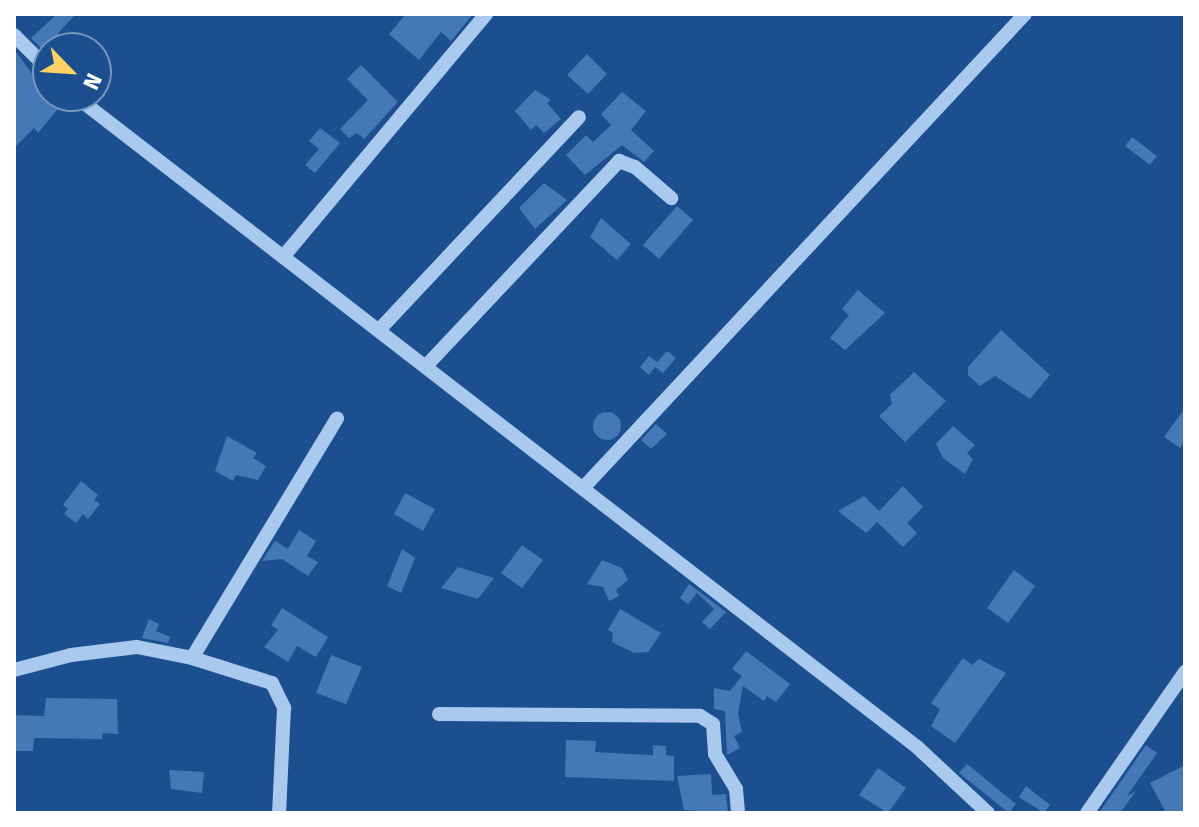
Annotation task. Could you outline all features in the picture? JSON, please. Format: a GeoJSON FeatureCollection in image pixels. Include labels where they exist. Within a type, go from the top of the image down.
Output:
{"type":"FeatureCollection","features":[{"type":"Feature","properties":{"kind":"street"},"geometry":{"type":"LineString","coordinates":[[283,257],[486,14]]}},
{"type":"Feature","properties":{"kind":"street"},"geometry":{"type":"LineString","coordinates":[[584,487],[1025,14]]}},
{"type":"Feature","properties":{"kind":"street"},"geometry":{"type":"LineString","coordinates":[[14,35],[32,53]]}},
{"type":"Feature","properties":{"kind":"street"},"geometry":{"type":"LineString","coordinates":[[96,112],[917,747],[988,813]]}},
{"type":"Feature","properties":{"kind":"street"},"geometry":{"type":"LineString","coordinates":[[379,330],[579,117]]}},
{"type":"Feature","properties":{"kind":"street"},"geometry":{"type":"LineString","coordinates":[[426,366],[619,161],[635,167],[671,198]]}},
{"type":"Feature","properties":{"kind":"street"},"geometry":{"type":"LineString","coordinates":[[192,658],[337,419]]}},
{"type":"Feature","properties":{"kind":"street"},"geometry":{"type":"LineString","coordinates":[[14,670],[117,648],[192,658],[272,683],[280,693],[279,813]]}},
{"type":"Feature","properties":{"kind":"street"},"geometry":{"type":"LineString","coordinates":[[1087,813],[1185,672]]}},
{"type":"Feature","properties":{"kind":"street"},"geometry":{"type":"LineString","coordinates":[[439,714],[700,716],[713,724],[715,754],[736,789],[738,813]]}},
{"type":"Feature","properties":{"kind":"building"},"geometry":{"type":"Polygon","coordinates":[[[57,14],[76,14],[59,32],[38,32],[57,14]]]}},
{"type":"Feature","properties":{"kind":"building"},"geometry":{"type":"Polygon","coordinates":[[[406,14],[473,14],[451,41],[441,32],[419,60],[389,34],[406,14]]]}},
{"type":"Feature","properties":{"kind":"building"},"geometry":{"type":"Polygon","coordinates":[[[14,49],[32,74],[32,112],[55,112],[38,133],[34,128],[14,148],[14,49]]]}},
{"type":"Feature","properties":{"kind":"building"},"geometry":{"type":"Polygon","coordinates":[[[587,54],[607,74],[588,94],[567,75],[587,54]]]}},
{"type":"Feature","properties":{"kind":"building"},"geometry":{"type":"Polygon","coordinates":[[[361,65],[398,102],[364,139],[357,133],[349,138],[340,129],[368,100],[347,79],[361,65]]]}},
{"type":"Feature","properties":{"kind":"building"},"geometry":{"type":"Polygon","coordinates":[[[535,90],[551,100],[547,103],[561,119],[544,133],[536,125],[531,130],[515,111],[535,90]]]}},
{"type":"Feature","properties":{"kind":"building"},"geometry":{"type":"Polygon","coordinates":[[[622,92],[646,111],[631,130],[654,151],[644,162],[622,145],[585,175],[566,155],[586,135],[593,142],[611,125],[601,114],[622,92]]]}},
{"type":"Feature","properties":{"kind":"building"},"geometry":{"type":"Polygon","coordinates":[[[320,128],[340,143],[315,173],[305,165],[319,149],[309,141],[320,128]]]}},
{"type":"Feature","properties":{"kind":"building"},"geometry":{"type":"Polygon","coordinates":[[[1132,137],[1157,156],[1150,165],[1125,146],[1132,137]]]}},
{"type":"Feature","properties":{"kind":"building"},"geometry":{"type":"Polygon","coordinates":[[[544,183],[567,200],[535,229],[519,208],[544,183]]]}},
{"type":"Feature","properties":{"kind":"building"},"geometry":{"type":"Polygon","coordinates":[[[677,206],[693,220],[659,259],[643,245],[677,206]]]}},
{"type":"Feature","properties":{"kind":"building"},"geometry":{"type":"Polygon","coordinates":[[[601,218],[631,244],[617,260],[590,237],[601,218]]]}},
{"type":"Feature","properties":{"kind":"building"},"geometry":{"type":"Polygon","coordinates":[[[858,290],[885,313],[845,350],[830,338],[849,315],[842,309],[858,290]]]}},
{"type":"Feature","properties":{"kind":"building"},"geometry":{"type":"Polygon","coordinates":[[[1001,330],[1050,375],[1030,399],[995,376],[980,386],[968,375],[968,367],[1001,330]]]}},
{"type":"Feature","properties":{"kind":"building"},"geometry":{"type":"Polygon","coordinates":[[[667,351],[676,358],[663,373],[655,367],[649,375],[640,367],[649,356],[657,362],[667,351]]]}},
{"type":"Feature","properties":{"kind":"building"},"geometry":{"type":"Polygon","coordinates":[[[914,372],[946,401],[905,442],[879,416],[892,404],[890,395],[914,372]]]}},
{"type":"Feature","properties":{"kind":"building"},"geometry":{"type":"Polygon","coordinates":[[[1185,408],[1185,441],[1180,448],[1164,437],[1185,408]]]}},
{"type":"Feature","properties":{"kind":"building"},"geometry":{"type":"Polygon","coordinates":[[[607,412],[617,416],[621,426],[617,436],[607,440],[597,436],[593,426],[597,416],[607,412]]]}},
{"type":"Feature","properties":{"kind":"building"},"geometry":{"type":"Polygon","coordinates":[[[656,424],[667,434],[651,449],[641,440],[656,424]]]}},
{"type":"Feature","properties":{"kind":"building"},"geometry":{"type":"Polygon","coordinates":[[[953,426],[975,445],[967,453],[973,459],[965,474],[943,458],[936,444],[953,426]]]}},
{"type":"Feature","properties":{"kind":"building"},"geometry":{"type":"Polygon","coordinates":[[[227,436],[257,453],[253,458],[266,466],[258,480],[236,475],[233,481],[215,471],[227,436]]]}},
{"type":"Feature","properties":{"kind":"building"},"geometry":{"type":"Polygon","coordinates":[[[81,481],[98,495],[94,500],[100,504],[88,519],[83,514],[76,523],[64,514],[68,509],[63,505],[81,481]]]}},
{"type":"Feature","properties":{"kind":"building"},"geometry":{"type":"Polygon","coordinates":[[[903,486],[923,507],[907,523],[917,533],[903,547],[877,522],[866,533],[838,511],[864,496],[879,511],[903,486]]]}},
{"type":"Feature","properties":{"kind":"building"},"geometry":{"type":"Polygon","coordinates":[[[405,493],[435,509],[423,531],[394,514],[405,493]]]}},
{"type":"Feature","properties":{"kind":"building"},"geometry":{"type":"Polygon","coordinates":[[[299,530],[316,541],[307,556],[318,562],[308,576],[282,559],[262,561],[275,541],[288,549],[299,530]]]}},
{"type":"Feature","properties":{"kind":"building"},"geometry":{"type":"Polygon","coordinates":[[[522,545],[543,560],[522,588],[501,573],[522,545]]]}},
{"type":"Feature","properties":{"kind":"building"},"geometry":{"type":"Polygon","coordinates":[[[402,549],[415,558],[401,593],[387,586],[402,549]]]}},
{"type":"Feature","properties":{"kind":"building"},"geometry":{"type":"Polygon","coordinates":[[[602,560],[622,568],[628,580],[616,590],[619,596],[609,601],[603,587],[587,584],[602,560]]]}},
{"type":"Feature","properties":{"kind":"building"},"geometry":{"type":"Polygon","coordinates":[[[458,567],[494,578],[478,599],[441,588],[458,567]]]}},
{"type":"Feature","properties":{"kind":"building"},"geometry":{"type":"Polygon","coordinates":[[[1014,570],[1035,586],[1008,623],[987,608],[1014,570]]]}},
{"type":"Feature","properties":{"kind":"building"},"geometry":{"type":"Polygon","coordinates":[[[680,577],[726,612],[710,629],[702,622],[714,609],[697,593],[688,604],[680,598],[689,584],[680,577]]]}},
{"type":"Feature","properties":{"kind":"building"},"geometry":{"type":"Polygon","coordinates":[[[282,608],[328,637],[316,657],[297,646],[288,662],[264,647],[278,630],[271,625],[282,608]]]}},
{"type":"Feature","properties":{"kind":"building"},"geometry":{"type":"Polygon","coordinates":[[[620,609],[661,633],[648,652],[634,653],[612,642],[613,633],[608,630],[620,609]]]}},
{"type":"Feature","properties":{"kind":"building"},"geometry":{"type":"Polygon","coordinates":[[[149,619],[159,624],[156,631],[170,637],[168,643],[142,638],[149,619]]]}},
{"type":"Feature","properties":{"kind":"building"},"geometry":{"type":"Polygon","coordinates":[[[746,651],[790,684],[776,702],[767,696],[764,701],[743,686],[738,714],[742,732],[734,736],[740,748],[727,755],[725,711],[714,709],[714,688],[730,691],[742,676],[732,669],[746,651]]]}},
{"type":"Feature","properties":{"kind":"building"},"geometry":{"type":"Polygon","coordinates":[[[331,655],[362,667],[346,704],[316,693],[331,655]]]}},
{"type":"Feature","properties":{"kind":"building"},"geometry":{"type":"Polygon","coordinates":[[[963,658],[972,665],[979,659],[1006,673],[955,743],[931,726],[940,709],[931,703],[963,658]]]}},
{"type":"Feature","properties":{"kind":"building"},"geometry":{"type":"Polygon","coordinates":[[[46,698],[117,699],[118,734],[103,733],[102,739],[34,738],[33,751],[14,751],[14,715],[44,716],[46,698]]]}},
{"type":"Feature","properties":{"kind":"building"},"geometry":{"type":"Polygon","coordinates":[[[566,740],[596,741],[595,752],[653,755],[653,745],[666,746],[666,755],[674,756],[674,781],[565,777],[566,740]]]}},
{"type":"Feature","properties":{"kind":"building"},"geometry":{"type":"Polygon","coordinates":[[[1146,745],[1157,753],[1127,796],[1136,791],[1120,813],[1099,813],[1146,745]]]}},
{"type":"Feature","properties":{"kind":"building"},"geometry":{"type":"Polygon","coordinates":[[[967,764],[1016,804],[1009,813],[959,773],[967,764]]]}},
{"type":"Feature","properties":{"kind":"building"},"geometry":{"type":"Polygon","coordinates":[[[1185,765],[1185,813],[1166,813],[1150,783],[1185,765]]]}},
{"type":"Feature","properties":{"kind":"building"},"geometry":{"type":"Polygon","coordinates":[[[878,768],[906,788],[888,813],[859,795],[878,768]]]}},
{"type":"Feature","properties":{"kind":"building"},"geometry":{"type":"Polygon","coordinates":[[[169,770],[204,772],[202,793],[171,789],[169,770]]]}},
{"type":"Feature","properties":{"kind":"building"},"geometry":{"type":"Polygon","coordinates":[[[711,774],[712,795],[726,794],[728,813],[684,810],[677,776],[711,774]]]}},
{"type":"Feature","properties":{"kind":"building"},"geometry":{"type":"Polygon","coordinates":[[[1026,786],[1050,805],[1044,813],[1019,797],[1026,786]]]}}]}
